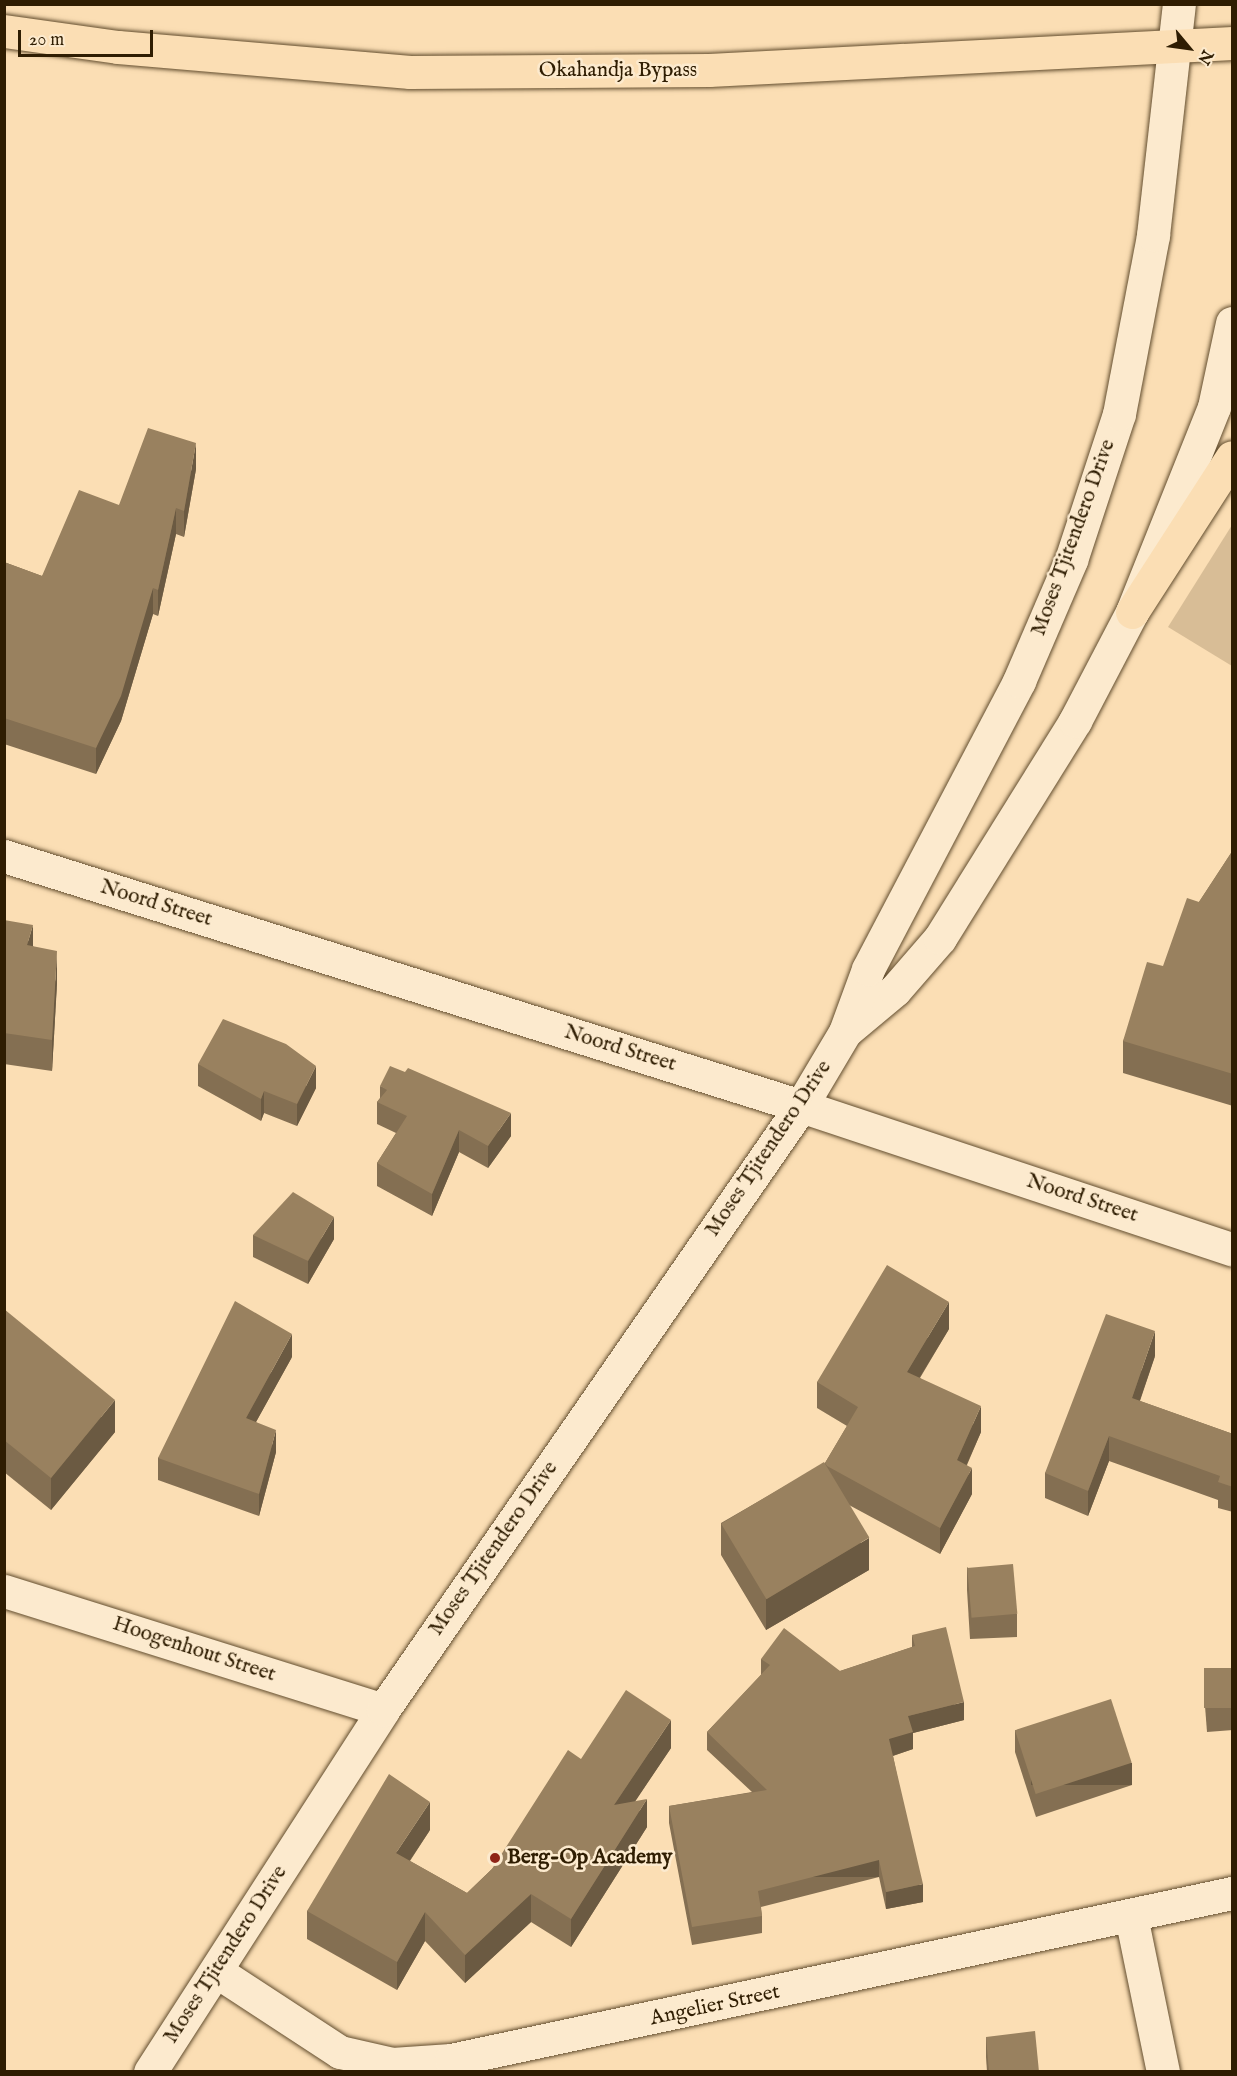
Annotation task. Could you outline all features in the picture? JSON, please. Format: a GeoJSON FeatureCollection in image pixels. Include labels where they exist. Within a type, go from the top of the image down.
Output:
{"type":"FeatureCollection","features":[{"type":"Feature","properties":{"kind":"highway","name":"Okahandja Bypass"},"geometry":{"type":"LineString","coordinates":[[4,31],[118,47],[410,72],[709,70],[1172,50],[1233,43]]}},
{"type":"Feature","properties":{"kind":"highway"},"geometry":{"type":"LineString","coordinates":[[1132,612],[1233,457]]}},
{"type":"Feature","properties":{"kind":"main road","name":"Moses Tjitendero Drive"},"geometry":{"type":"LineString","coordinates":[[150,2072],[383,1710],[801,1106],[845,1032],[868,969],[1019,681],[1071,560],[1119,414],[1153,235],[1172,50],[1179,4]]}},
{"type":"Feature","properties":{"kind":"main road","name":"Moses Tjitendero Drive"},"geometry":{"type":"LineString","coordinates":[[845,1032],[895,990],[946,929],[1075,721],[1132,612],[1214,407],[1233,323]]}},
{"type":"Feature","properties":{"kind":"main road","name":"Noord Street"},"geometry":{"type":"LineString","coordinates":[[4,856],[801,1106],[1233,1249]]}},
{"type":"Feature","properties":{"kind":"main road","name":"Hoogenhout Street"},"geometry":{"type":"LineString","coordinates":[[4,1590],[383,1710]]}},
{"type":"Feature","properties":{"kind":"main road","name":"Angelier Street"},"geometry":{"type":"LineString","coordinates":[[216,1971],[340,2052],[392,2064],[416,2063],[451,2060],[723,2005],[1233,1893]]}},
{"type":"Feature","properties":{"kind":"main road"},"geometry":{"type":"LineString","coordinates":[[1131,1916],[1163,2072]]}},
{"type":"Feature","properties":{"kind":"shaded area"},"geometry":{"type":"Polygon","coordinates":[[[1232,525],[1232,666],[1168,627],[1232,525]]]}},
{"type":"Feature","properties":{"kind":"building"},"geometry":{"type":"Polygon","coordinates":[[[148,428],[196,443],[184,511],[176,508],[158,590],[153,588],[121,696],[96,748],[4,718],[4,562],[42,576],[79,490],[119,505],[148,428]]]}},
{"type":"Feature","properties":{"kind":"building"},"geometry":{"type":"Polygon","coordinates":[[[1233,850],[1233,1074],[1123,1041],[1147,962],[1163,966],[1187,898],[1199,902],[1233,850]]]}},
{"type":"Feature","properties":{"kind":"building"},"geometry":{"type":"Polygon","coordinates":[[[4,920],[33,925],[27,945],[57,951],[52,1040],[4,1033],[4,920]]]}},
{"type":"Feature","properties":{"kind":"building"},"geometry":{"type":"Polygon","coordinates":[[[223,1019],[286,1044],[316,1066],[297,1104],[264,1091],[261,1099],[198,1064],[223,1019]]]}},
{"type":"Feature","properties":{"kind":"building"},"geometry":{"type":"Polygon","coordinates":[[[390,1066],[405,1072],[408,1068],[511,1113],[488,1146],[459,1130],[432,1194],[377,1163],[407,1116],[377,1102],[387,1090],[380,1086],[390,1066]]]}},
{"type":"Feature","properties":{"kind":"building"},"geometry":{"type":"Polygon","coordinates":[[[293,1192],[334,1217],[308,1261],[253,1235],[293,1192]]]}},
{"type":"Feature","properties":{"kind":"building"},"geometry":{"type":"Polygon","coordinates":[[[887,1265],[949,1302],[907,1372],[981,1406],[957,1460],[972,1468],[940,1528],[825,1463],[858,1407],[817,1382],[887,1265]]]}},
{"type":"Feature","properties":{"kind":"building"},"geometry":{"type":"Polygon","coordinates":[[[235,1301],[292,1334],[246,1418],[276,1430],[259,1494],[158,1458],[235,1301]]]}},
{"type":"Feature","properties":{"kind":"building"},"geometry":{"type":"Polygon","coordinates":[[[4,1309],[115,1400],[51,1478],[4,1440],[4,1309]]]}},
{"type":"Feature","properties":{"kind":"building"},"geometry":{"type":"Polygon","coordinates":[[[1106,1314],[1155,1331],[1132,1398],[1233,1434],[1233,1487],[1218,1482],[1220,1476],[1109,1436],[1088,1491],[1045,1473],[1106,1314]]]}},
{"type":"Feature","properties":{"kind":"building"},"geometry":{"type":"Polygon","coordinates":[[[824,1462],[869,1537],[766,1599],[721,1524],[824,1462]]]}},
{"type":"Feature","properties":{"kind":"building"},"geometry":{"type":"Polygon","coordinates":[[[1013,1564],[1017,1614],[972,1618],[967,1568],[1013,1564]]]}},
{"type":"Feature","properties":{"kind":"building"},"geometry":{"type":"Polygon","coordinates":[[[946,1627],[964,1702],[908,1716],[913,1732],[889,1739],[923,1884],[886,1892],[879,1860],[758,1891],[762,1916],[692,1927],[669,1806],[767,1790],[707,1732],[770,1665],[761,1659],[784,1628],[840,1671],[915,1646],[912,1635],[946,1627]]]}},
{"type":"Feature","properties":{"kind":"building"},"geometry":{"type":"Polygon","coordinates":[[[1204,1668],[1232,1668],[1232,1708],[1204,1708],[1204,1668]]]}},
{"type":"Feature","properties":{"kind":"building"},"geometry":{"type":"Polygon","coordinates":[[[626,1690],[671,1720],[614,1805],[647,1799],[571,1919],[531,1894],[465,1955],[425,1912],[397,1962],[307,1911],[389,1774],[430,1802],[396,1853],[467,1893],[492,1869],[568,1750],[581,1759],[626,1690]]]}},
{"type":"Feature","properties":{"kind":"building"},"geometry":{"type":"Polygon","coordinates":[[[1111,1699],[1132,1763],[1036,1794],[1015,1730],[1111,1699]]]}},
{"type":"Feature","properties":{"kind":"building"},"geometry":{"type":"Polygon","coordinates":[[[1035,2031],[1039,2072],[989,2072],[986,2037],[1035,2031]]]}},
{"type":"Feature","properties":{"kind":"place","name":"Berg-Op Academy"},"geometry":{"type":"Point","coordinates":[495,1858]}}]}
